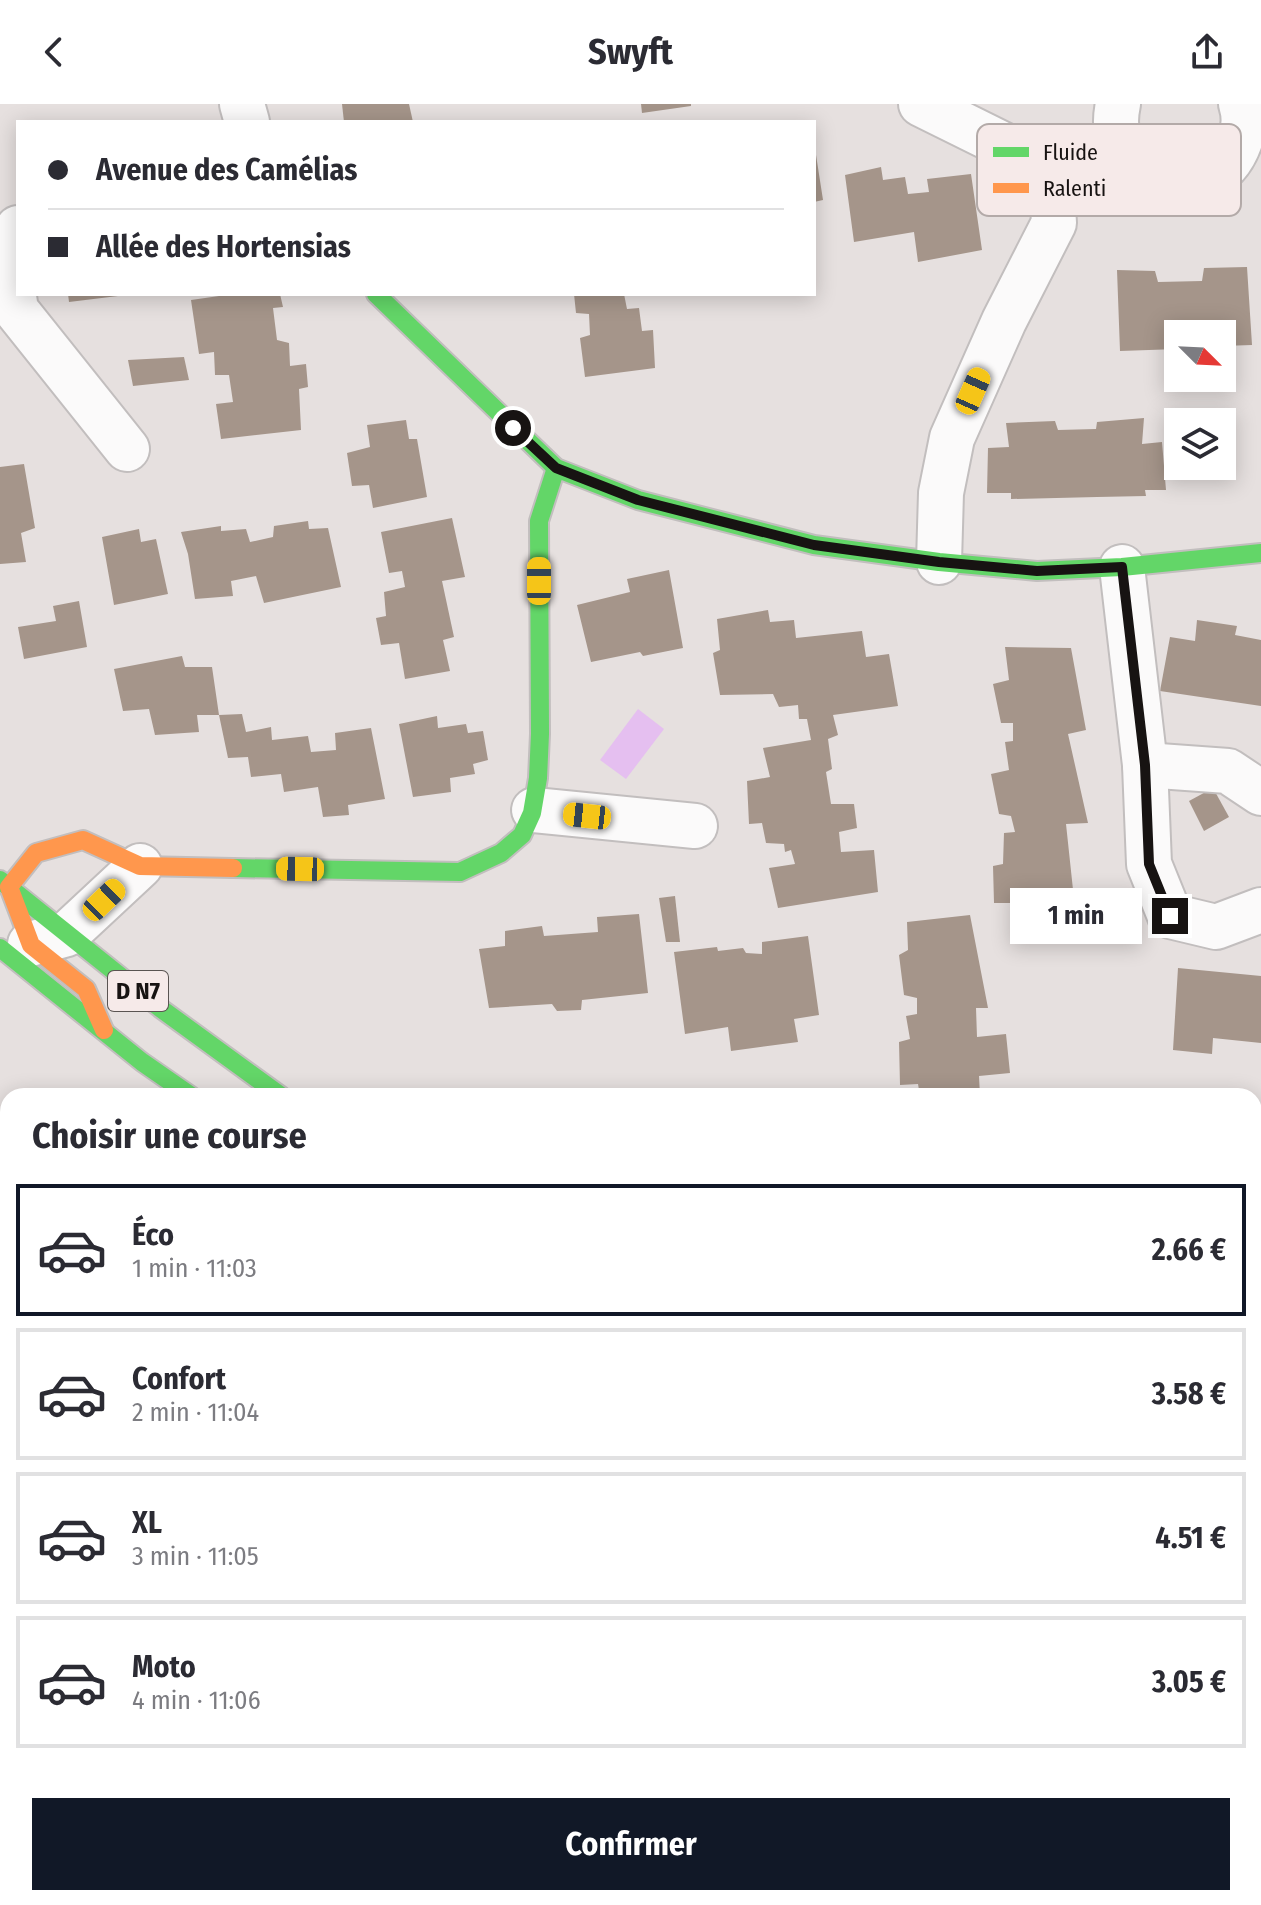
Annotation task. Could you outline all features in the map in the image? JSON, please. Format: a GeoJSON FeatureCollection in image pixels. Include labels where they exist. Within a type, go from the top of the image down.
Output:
{"type":"FeatureCollection","features":[{"type":"Feature","properties":{"kind":"street"},"geometry":{"type":"LineString","coordinates":[[921,104],[977,132]]}},
{"type":"Feature","properties":{"kind":"street"},"geometry":{"type":"LineString","coordinates":[[1116,124],[1118,104]]}},
{"type":"Feature","properties":{"kind":"street"},"geometry":{"type":"LineString","coordinates":[[1241,104],[1241,138]]}},
{"type":"Feature","properties":{"kind":"street"},"geometry":{"type":"LineString","coordinates":[[939,562],[941,493],[952,438],[1004,321],[1054,223],[1054,216]]}},
{"type":"Feature","properties":{"kind":"street"},"geometry":{"type":"LineString","coordinates":[[16,232],[7,249],[16,310],[127,449]]}},
{"type":"Feature","properties":{"kind":"street"},"geometry":{"type":"LineString","coordinates":[[378,296],[556,468],[638,500],[814,545],[939,562],[1037,571],[1122,567],[1261,553]]}},
{"type":"Feature","properties":{"kind":"street"},"geometry":{"type":"LineString","coordinates":[[18,919],[36,853],[83,840],[140,866],[460,872],[497,856],[523,834],[534,810],[538,767],[539,519],[556,468]]}},
{"type":"Feature","properties":{"kind":"street"},"geometry":{"type":"LineString","coordinates":[[1122,567],[1145,765],[1149,864],[1170,916],[1216,927],[1261,910]]}},
{"type":"Feature","properties":{"kind":"street"},"geometry":{"type":"LineString","coordinates":[[1145,765],[1228,771],[1261,793]]}},
{"type":"Feature","properties":{"kind":"street"},"geometry":{"type":"LineString","coordinates":[[534,810],[695,826]]}},
{"type":"Feature","properties":{"kind":"street"},"geometry":{"type":"LineString","coordinates":[[18,919],[140,866]]}},
{"type":"Feature","properties":{"kind":"street"},"geometry":{"type":"LineString","coordinates":[[18,919],[86,989],[104,1030]]}},
{"type":"Feature","properties":{"kind":"street","name":"D N7"},"geometry":{"type":"LineString","coordinates":[[18,919],[104,1030],[180,1088]]}},
{"type":"Feature","properties":{"kind":"street","name":"D N7"},"geometry":{"type":"LineString","coordinates":[[18,919],[160,1008],[270,1088]]}},
{"type":"Feature","properties":{"kind":"shaded area"},"geometry":{"type":"Polygon","coordinates":[[[638,709],[664,729],[626,779],[600,760],[638,709]]]}},
{"type":"Feature","properties":{"kind":"building"},"geometry":{"type":"Polygon","coordinates":[[[342,104],[409,104],[413,120],[344,120],[342,104]]]}},
{"type":"Feature","properties":{"kind":"building"},"geometry":{"type":"Polygon","coordinates":[[[641,104],[691,104],[691,106],[642,113],[641,104]]]}},
{"type":"Feature","properties":{"kind":"building"},"geometry":{"type":"Polygon","coordinates":[[[816,155],[823,200],[816,202],[816,155]]]}},
{"type":"Feature","properties":{"kind":"building"},"geometry":{"type":"Polygon","coordinates":[[[881,167],[883,180],[905,177],[908,194],[929,192],[927,179],[971,174],[982,250],[918,262],[914,232],[854,242],[845,175],[881,167]]]}},
{"type":"Feature","properties":{"kind":"building"},"geometry":{"type":"Polygon","coordinates":[[[1247,267],[1252,345],[1236,346],[1236,320],[1164,320],[1164,349],[1120,351],[1117,270],[1155,271],[1158,282],[1202,281],[1204,268],[1247,267]]]}},
{"type":"Feature","properties":{"kind":"building"},"geometry":{"type":"Polygon","coordinates":[[[68,296],[118,296],[69,302],[68,296]]]}},
{"type":"Feature","properties":{"kind":"building"},"geometry":{"type":"Polygon","coordinates":[[[219,296],[280,296],[283,307],[273,308],[277,340],[289,343],[290,366],[306,364],[308,387],[299,389],[301,430],[221,439],[216,404],[233,402],[229,375],[215,375],[214,352],[199,354],[191,300],[219,296]]]}},
{"type":"Feature","properties":{"kind":"building"},"geometry":{"type":"Polygon","coordinates":[[[574,296],[624,296],[627,309],[639,308],[642,331],[653,330],[655,368],[585,377],[580,338],[590,335],[589,314],[576,313],[574,296]]]}},
{"type":"Feature","properties":{"kind":"building"},"geometry":{"type":"Polygon","coordinates":[[[184,357],[189,380],[133,386],[128,360],[184,357]]]}},
{"type":"Feature","properties":{"kind":"building"},"geometry":{"type":"Polygon","coordinates":[[[1144,418],[1142,444],[1162,442],[1166,490],[1145,490],[1146,496],[1011,499],[1011,493],[987,493],[988,448],[1009,447],[1006,423],[1055,421],[1058,430],[1096,429],[1097,422],[1144,418]]]}},
{"type":"Feature","properties":{"kind":"building"},"geometry":{"type":"Polygon","coordinates":[[[406,420],[409,439],[417,439],[427,497],[373,508],[369,485],[352,486],[347,453],[370,447],[367,425],[406,420]]]}},
{"type":"Feature","properties":{"kind":"building"},"geometry":{"type":"Polygon","coordinates":[[[24,464],[35,528],[21,533],[26,562],[0,564],[0,467],[24,464]]]}},
{"type":"Feature","properties":{"kind":"building"},"geometry":{"type":"Polygon","coordinates":[[[452,518],[465,577],[442,581],[454,637],[443,640],[450,671],[405,679],[399,643],[381,645],[376,618],[386,616],[384,592],[405,587],[402,571],[389,573],[381,532],[452,518]]]}},
{"type":"Feature","properties":{"kind":"building"},"geometry":{"type":"Polygon","coordinates":[[[308,521],[309,529],[328,528],[341,587],[264,603],[256,576],[231,581],[233,596],[195,599],[181,532],[221,526],[221,531],[246,529],[250,542],[273,537],[274,526],[308,521]]]}},
{"type":"Feature","properties":{"kind":"building"},"geometry":{"type":"Polygon","coordinates":[[[139,529],[141,542],[156,539],[168,594],[114,605],[102,537],[139,529]]]}},
{"type":"Feature","properties":{"kind":"building"},"geometry":{"type":"Polygon","coordinates":[[[669,570],[683,648],[643,656],[640,652],[591,662],[577,605],[630,592],[627,579],[669,570]]]}},
{"type":"Feature","properties":{"kind":"building"},"geometry":{"type":"Polygon","coordinates":[[[79,601],[87,647],[24,659],[18,627],[56,621],[53,606],[79,601]]]}},
{"type":"Feature","properties":{"kind":"building"},"geometry":{"type":"Polygon","coordinates":[[[768,610],[770,622],[794,620],[796,638],[862,631],[866,657],[889,654],[898,706],[833,715],[838,735],[828,739],[832,769],[826,772],[831,804],[854,804],[857,828],[839,832],[841,852],[874,850],[878,892],[778,908],[769,868],[795,864],[791,850],[785,852],[784,844],[766,843],[762,823],[749,824],[747,781],[770,777],[763,748],[811,740],[807,719],[799,719],[798,705],[779,707],[773,694],[720,695],[713,653],[720,650],[717,619],[768,610]]]}},
{"type":"Feature","properties":{"kind":"building"},"geometry":{"type":"Polygon","coordinates":[[[1197,620],[1237,626],[1235,635],[1261,640],[1261,706],[1160,691],[1170,637],[1195,641],[1197,620]]]}},
{"type":"Feature","properties":{"kind":"building"},"geometry":{"type":"Polygon","coordinates":[[[1005,647],[1071,648],[1086,730],[1068,734],[1088,823],[1066,824],[1074,899],[1085,899],[1089,918],[1054,922],[1057,939],[1026,939],[1018,903],[994,903],[993,866],[1003,864],[1004,833],[1015,832],[1011,816],[999,814],[991,774],[1009,770],[1005,742],[1013,741],[1013,723],[1001,723],[993,684],[1009,680],[1005,647]]]}},
{"type":"Feature","properties":{"kind":"building"},"geometry":{"type":"Polygon","coordinates":[[[182,656],[185,667],[212,667],[219,715],[197,715],[199,732],[155,735],[149,709],[123,711],[114,669],[182,656]]]}},
{"type":"Feature","properties":{"kind":"building"},"geometry":{"type":"Polygon","coordinates":[[[242,714],[246,732],[271,727],[272,740],[308,736],[311,752],[336,750],[335,733],[371,728],[385,799],[348,805],[349,815],[323,817],[318,787],[284,792],[281,774],[251,777],[248,757],[228,758],[219,715],[242,714]]]}},
{"type":"Feature","properties":{"kind":"building"},"geometry":{"type":"Polygon","coordinates":[[[437,716],[438,728],[466,724],[468,733],[483,731],[488,760],[473,764],[475,774],[450,778],[451,792],[413,797],[399,724],[437,716]]]}},
{"type":"Feature","properties":{"kind":"building"},"geometry":{"type":"Polygon","coordinates":[[[1213,788],[1229,817],[1204,831],[1189,801],[1213,788]]]}},
{"type":"Feature","properties":{"kind":"building"},"geometry":{"type":"Polygon","coordinates":[[[675,896],[680,942],[666,942],[659,898],[675,896]]]}},
{"type":"Feature","properties":{"kind":"building"},"geometry":{"type":"Polygon","coordinates":[[[639,914],[648,993],[582,1000],[581,1010],[557,1011],[552,1004],[489,1008],[479,949],[505,946],[505,931],[542,926],[544,936],[598,932],[597,917],[639,914]]]}},
{"type":"Feature","properties":{"kind":"building"},"geometry":{"type":"Polygon","coordinates":[[[970,915],[988,1008],[976,1008],[977,1037],[1006,1034],[1010,1073],[979,1076],[980,1088],[900,1085],[899,1042],[910,1039],[906,1016],[917,1014],[917,998],[904,995],[899,955],[908,950],[907,922],[970,915]]]}},
{"type":"Feature","properties":{"kind":"building"},"geometry":{"type":"Polygon","coordinates":[[[808,936],[819,1015],[794,1019],[798,1042],[731,1051],[728,1027],[685,1034],[674,952],[717,947],[718,951],[743,948],[746,953],[762,954],[762,942],[808,936]]]}},
{"type":"Feature","properties":{"kind":"building"},"geometry":{"type":"Polygon","coordinates":[[[1178,968],[1261,976],[1261,1043],[1213,1038],[1212,1054],[1173,1050],[1178,968]]]}},
{"type":"Feature","properties":{"kind":"traffic: fast"},"geometry":{"type":"LineString","coordinates":[[378,296],[556,468],[638,500],[814,545],[939,562],[1037,571],[1122,567],[1261,553]]}},
{"type":"Feature","properties":{"kind":"traffic: fast"},"geometry":{"type":"LineString","coordinates":[[233,868],[460,872],[501,853],[522,835],[532,813],[538,778],[539,521],[556,468]]}},
{"type":"Feature","properties":{"kind":"traffic: fast"},"geometry":{"type":"LineString","coordinates":[[0,880],[160,1008],[270,1088]]}},
{"type":"Feature","properties":{"kind":"traffic: fast"},"geometry":{"type":"LineString","coordinates":[[0,948],[142,1062],[179,1088]]}},
{"type":"Feature","properties":{"kind":"traffic: slow"},"geometry":{"type":"LineString","coordinates":[[104,1030],[86,989],[31,945],[9,887],[36,853],[83,840],[140,866],[233,868]]}},
{"type":"Feature","properties":{"kind":"route"},"geometry":{"type":"LineString","coordinates":[[513,428],[556,468],[638,500],[814,545],[939,562],[1037,571],[1122,567],[1145,765],[1149,864],[1170,916]]}}]}
